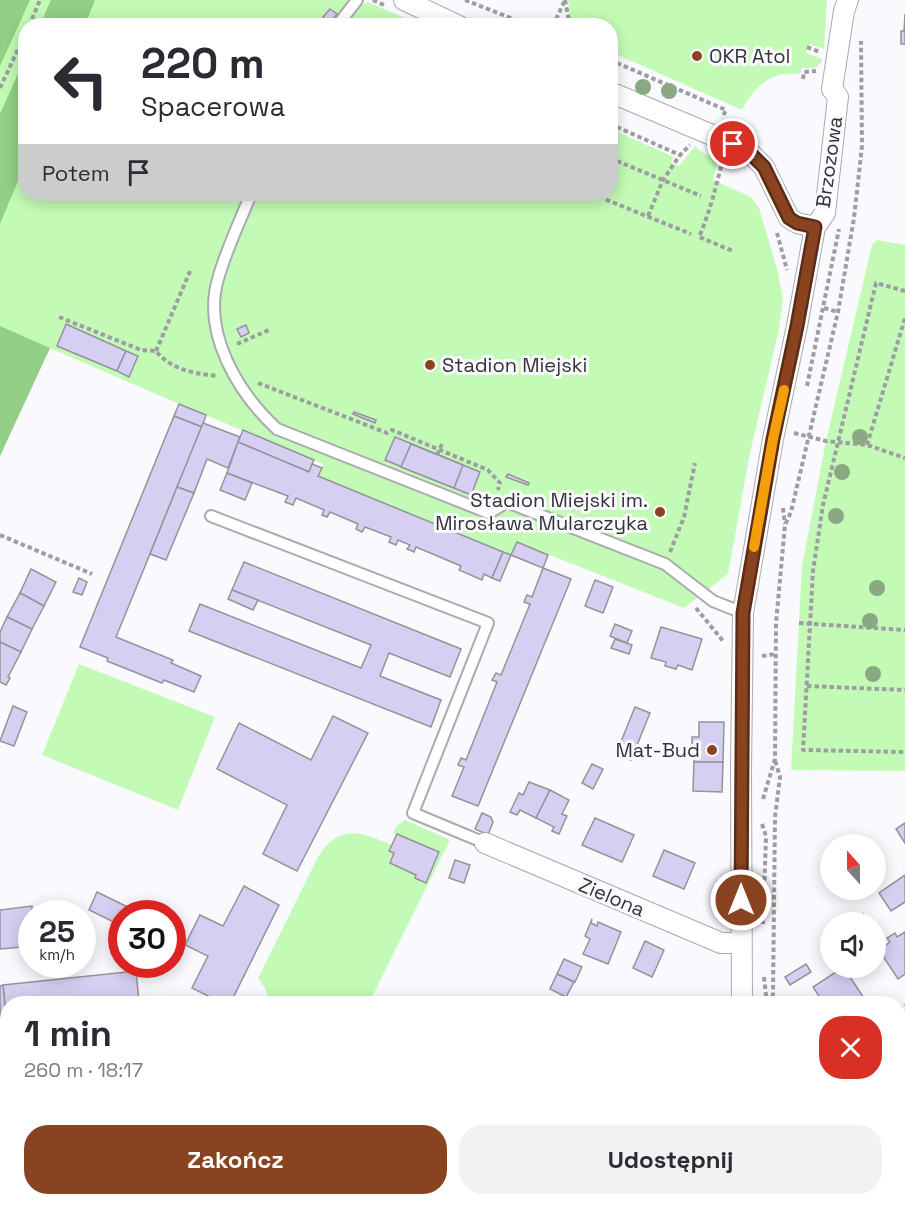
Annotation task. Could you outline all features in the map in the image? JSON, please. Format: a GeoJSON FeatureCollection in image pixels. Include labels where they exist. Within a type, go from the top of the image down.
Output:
{"type":"FeatureCollection","features":[{"type":"Feature","properties":{"kind":"street"},"geometry":{"type":"LineString","coordinates":[[404,0],[442,18]]}},
{"type":"Feature","properties":{"kind":"street","name":"Brzozowa"},"geometry":{"type":"LineString","coordinates":[[742,996],[743,613],[815,227],[825,213],[838,97],[832,89],[844,11],[848,0]]}},
{"type":"Feature","properties":{"kind":"street"},"geometry":{"type":"LineString","coordinates":[[618,96],[712,143],[733,144],[751,154],[764,167],[789,218],[797,223],[815,227]]}},
{"type":"Feature","properties":{"kind":"street","name":"Zielona"},"geometry":{"type":"LineString","coordinates":[[485,843],[721,943],[741,943]]}},
{"type":"Feature","properties":{"kind":"lane"},"geometry":{"type":"LineString","coordinates":[[343,18],[357,0]]}},
{"type":"Feature","properties":{"kind":"lane"},"geometry":{"type":"LineString","coordinates":[[248,201],[217,280],[214,304],[216,331],[235,377],[277,429],[489,513],[507,502],[665,564],[713,601],[743,613]]}},
{"type":"Feature","properties":{"kind":"lane"},"geometry":{"type":"LineString","coordinates":[[211,516],[488,623],[413,813],[485,843]]}},
{"type":"Feature","properties":{"kind":"path"},"geometry":{"type":"LineString","coordinates":[[32,18],[40,0]]}},
{"type":"Feature","properties":{"kind":"path"},"geometry":{"type":"LineString","coordinates":[[465,0],[511,18]]}},
{"type":"Feature","properties":{"kind":"path"},"geometry":{"type":"LineString","coordinates":[[557,18],[565,0]]}},
{"type":"Feature","properties":{"kind":"path"},"geometry":{"type":"LineString","coordinates":[[565,0],[568,18]]}},
{"type":"Feature","properties":{"kind":"path"},"geometry":{"type":"LineString","coordinates":[[771,996],[775,817],[780,777],[775,759],[776,623],[785,525],[791,512],[837,312],[854,218],[862,146],[861,34]]}},
{"type":"Feature","properties":{"kind":"path"},"geometry":{"type":"LineString","coordinates":[[0,88],[18,49]]}},
{"type":"Feature","properties":{"kind":"path"},"geometry":{"type":"LineString","coordinates":[[618,63],[726,110],[712,143]]}},
{"type":"Feature","properties":{"kind":"path"},"geometry":{"type":"LineString","coordinates":[[618,128],[680,155]]}},
{"type":"Feature","properties":{"kind":"path"},"geometry":{"type":"LineString","coordinates":[[648,216],[663,180],[680,155],[693,141],[712,143],[723,156],[712,196],[712,206],[699,237],[733,251]]}},
{"type":"Feature","properties":{"kind":"path"},"geometry":{"type":"LineString","coordinates":[[618,161],[701,196]]}},
{"type":"Feature","properties":{"kind":"path"},"geometry":{"type":"LineString","coordinates":[[610,201],[691,234]]}},
{"type":"Feature","properties":{"kind":"path"},"geometry":{"type":"LineString","coordinates":[[156,351],[191,269]]}},
{"type":"Feature","properties":{"kind":"path"},"geometry":{"type":"LineString","coordinates":[[905,291],[876,283],[837,441],[823,505],[813,571],[803,750],[905,752]]}},
{"type":"Feature","properties":{"kind":"path"},"geometry":{"type":"LineString","coordinates":[[59,317],[141,350],[156,351],[164,360],[195,374],[246,379],[387,433],[392,430],[488,470],[500,483],[489,513]]}},
{"type":"Feature","properties":{"kind":"path"},"geometry":{"type":"LineString","coordinates":[[867,445],[905,318]]}},
{"type":"Feature","properties":{"kind":"path"},"geometry":{"type":"LineString","coordinates":[[222,350],[269,330]]}},
{"type":"Feature","properties":{"kind":"path"},"geometry":{"type":"LineString","coordinates":[[776,428],[826,441],[867,445],[905,458]]}},
{"type":"Feature","properties":{"kind":"path"},"geometry":{"type":"LineString","coordinates":[[437,455],[442,444]]}},
{"type":"Feature","properties":{"kind":"path"},"geometry":{"type":"LineString","coordinates":[[665,564],[684,517],[695,463]]}},
{"type":"Feature","properties":{"kind":"path"},"geometry":{"type":"LineString","coordinates":[[0,535],[92,574]]}},
{"type":"Feature","properties":{"kind":"path"},"geometry":{"type":"LineString","coordinates":[[799,623],[905,630]]}},
{"type":"Feature","properties":{"kind":"path"},"geometry":{"type":"LineString","coordinates":[[807,686],[905,690]]}},
{"type":"Feature","properties":{"kind":"path"},"geometry":{"type":"LineString","coordinates":[[762,808],[763,796],[775,759]]}},
{"type":"Feature","properties":{"kind":"path"},"geometry":{"type":"LineString","coordinates":[[760,820],[766,836],[763,931]]}},
{"type":"Feature","properties":{"kind":"path"},"geometry":{"type":"LineString","coordinates":[[763,972],[767,996]]}},
{"type":"Feature","properties":{"kind":"green space","name":"Stadion Miejski"},"geometry":{"type":"Polygon","coordinates":[[[0,0],[347,0],[360,6],[368,2],[405,18],[18,18],[18,201],[618,201],[618,132],[674,157],[671,162],[679,166],[695,146],[704,154],[718,159],[713,180],[751,197],[759,208],[778,272],[783,300],[779,329],[750,453],[728,574],[684,608],[517,542],[511,555],[318,476],[323,464],[50,348],[0,455],[0,0]]]}},
{"type":"Feature","properties":{"kind":"green space"},"geometry":{"type":"Polygon","coordinates":[[[0,0],[30,0],[22,18],[18,18],[18,26],[0,66],[0,0]]]}},
{"type":"Feature","properties":{"kind":"green space"},"geometry":{"type":"Polygon","coordinates":[[[51,0],[95,0],[88,18],[43,18],[51,0]]]}},
{"type":"Feature","properties":{"kind":"green space"},"geometry":{"type":"Polygon","coordinates":[[[568,0],[827,0],[824,49],[809,44],[806,53],[822,59],[821,63],[815,68],[802,68],[800,74],[780,75],[765,82],[752,94],[742,110],[618,55],[618,18],[570,18],[568,0]]]}},
{"type":"Feature","properties":{"kind":"green space"},"geometry":{"type":"Polygon","coordinates":[[[18,74],[18,181],[0,224],[0,114],[18,74]]]}},
{"type":"Feature","properties":{"kind":"green space"},"geometry":{"type":"Polygon","coordinates":[[[877,240],[905,245],[905,771],[791,770],[802,566],[826,441],[872,245],[877,240]]]}},
{"type":"Feature","properties":{"kind":"green space"},"geometry":{"type":"Polygon","coordinates":[[[0,326],[50,348],[0,456],[0,326]]]}},
{"type":"Feature","properties":{"kind":"green space"},"geometry":{"type":"Polygon","coordinates":[[[79,664],[215,717],[178,810],[42,755],[79,664]]]}},
{"type":"Feature","properties":{"kind":"green space"},"geometry":{"type":"Polygon","coordinates":[[[405,820],[450,840],[372,996],[268,996],[258,978],[318,857],[334,839],[351,833],[392,845],[389,851],[394,853],[390,863],[416,875],[415,878],[425,883],[439,852],[393,833],[396,826],[405,820]]]}},
{"type":"Feature","properties":{"kind":"building"},"geometry":{"type":"Polygon","coordinates":[[[330,9],[337,14],[334,18],[323,17],[330,9]]]}},
{"type":"Feature","properties":{"kind":"building"},"geometry":{"type":"Polygon","coordinates":[[[905,14],[905,44],[901,44],[901,31],[904,31],[905,14]]]}},
{"type":"Feature","properties":{"kind":"building"},"geometry":{"type":"Polygon","coordinates":[[[66,324],[126,351],[117,371],[57,346],[66,324]]]}},
{"type":"Feature","properties":{"kind":"building"},"geometry":{"type":"Polygon","coordinates":[[[246,325],[249,333],[241,337],[237,329],[246,325]]]}},
{"type":"Feature","properties":{"kind":"building"},"geometry":{"type":"Polygon","coordinates":[[[126,351],[138,356],[129,377],[117,371],[126,351]]]}},
{"type":"Feature","properties":{"kind":"building"},"geometry":{"type":"Polygon","coordinates":[[[179,404],[206,415],[202,427],[174,416],[179,404]]]}},
{"type":"Feature","properties":{"kind":"building"},"geometry":{"type":"Polygon","coordinates":[[[354,412],[376,420],[375,423],[353,414],[354,412]]]}},
{"type":"Feature","properties":{"kind":"building"},"geometry":{"type":"Polygon","coordinates":[[[174,416],[202,427],[116,637],[173,660],[171,663],[201,676],[194,692],[164,680],[162,683],[107,661],[108,658],[80,647],[174,416]]]}},
{"type":"Feature","properties":{"kind":"building"},"geometry":{"type":"Polygon","coordinates":[[[203,423],[240,437],[228,468],[207,459],[194,493],[177,487],[203,423]]]}},
{"type":"Feature","properties":{"kind":"building"},"geometry":{"type":"Polygon","coordinates":[[[243,430],[314,460],[309,472],[238,442],[243,430]]]}},
{"type":"Feature","properties":{"kind":"building"},"geometry":{"type":"Polygon","coordinates":[[[395,437],[480,472],[471,495],[385,460],[395,437]]]}},
{"type":"Feature","properties":{"kind":"building"},"geometry":{"type":"Polygon","coordinates":[[[238,442],[309,472],[312,464],[322,468],[318,476],[503,552],[492,578],[484,574],[482,580],[459,570],[461,566],[416,547],[414,552],[407,549],[410,545],[398,540],[396,545],[389,542],[391,537],[365,527],[362,532],[356,529],[358,524],[330,512],[327,517],[322,515],[324,510],[296,498],[293,505],[285,502],[288,496],[227,473],[238,442]]]}},
{"type":"Feature","properties":{"kind":"building"},"geometry":{"type":"Polygon","coordinates":[[[411,444],[463,465],[454,488],[401,467],[411,444]]]}},
{"type":"Feature","properties":{"kind":"building"},"geometry":{"type":"Polygon","coordinates":[[[227,473],[252,483],[245,500],[220,490],[227,473]]]}},
{"type":"Feature","properties":{"kind":"building"},"geometry":{"type":"Polygon","coordinates":[[[508,474],[529,483],[528,485],[506,477],[508,474]]]}},
{"type":"Feature","properties":{"kind":"building"},"geometry":{"type":"Polygon","coordinates":[[[177,487],[194,493],[166,560],[150,554],[177,487]]]}},
{"type":"Feature","properties":{"kind":"building"},"geometry":{"type":"Polygon","coordinates":[[[517,542],[548,555],[543,568],[511,555],[517,542]]]}},
{"type":"Feature","properties":{"kind":"building"},"geometry":{"type":"Polygon","coordinates":[[[503,552],[511,555],[500,581],[492,578],[503,552]]]}},
{"type":"Feature","properties":{"kind":"building"},"geometry":{"type":"Polygon","coordinates":[[[244,562],[461,649],[450,677],[389,653],[380,676],[441,700],[431,727],[189,631],[200,604],[361,668],[371,645],[232,590],[244,562]]]}},
{"type":"Feature","properties":{"kind":"building"},"geometry":{"type":"Polygon","coordinates":[[[543,568],[571,579],[478,806],[452,796],[464,767],[458,765],[461,758],[466,760],[497,682],[492,680],[496,673],[501,675],[530,604],[524,602],[527,595],[532,597],[543,568]]]}},
{"type":"Feature","properties":{"kind":"building"},"geometry":{"type":"Polygon","coordinates":[[[31,569],[56,582],[44,606],[20,593],[31,569]]]}},
{"type":"Feature","properties":{"kind":"building"},"geometry":{"type":"Polygon","coordinates":[[[79,578],[87,582],[82,595],[73,592],[79,578]]]}},
{"type":"Feature","properties":{"kind":"building"},"geometry":{"type":"Polygon","coordinates":[[[595,580],[613,587],[603,613],[585,606],[595,580]]]}},
{"type":"Feature","properties":{"kind":"building"},"geometry":{"type":"Polygon","coordinates":[[[232,590],[258,600],[253,610],[228,599],[232,590]]]}},
{"type":"Feature","properties":{"kind":"building"},"geometry":{"type":"Polygon","coordinates":[[[20,593],[44,606],[32,629],[7,617],[20,593]]]}},
{"type":"Feature","properties":{"kind":"building"},"geometry":{"type":"Polygon","coordinates":[[[7,617],[32,629],[21,652],[0,642],[0,632],[7,617]]]}},
{"type":"Feature","properties":{"kind":"building"},"geometry":{"type":"Polygon","coordinates":[[[615,624],[632,631],[627,643],[610,636],[615,624]]]}},
{"type":"Feature","properties":{"kind":"building"},"geometry":{"type":"Polygon","coordinates":[[[661,627],[702,639],[692,670],[678,665],[676,669],[665,666],[666,662],[651,658],[661,627]]]}},
{"type":"Feature","properties":{"kind":"building"},"geometry":{"type":"Polygon","coordinates":[[[615,639],[632,645],[629,654],[611,648],[615,639]]]}},
{"type":"Feature","properties":{"kind":"building"},"geometry":{"type":"Polygon","coordinates":[[[0,642],[21,652],[6,685],[0,682],[0,642]]]}},
{"type":"Feature","properties":{"kind":"building"},"geometry":{"type":"Polygon","coordinates":[[[13,706],[27,712],[14,746],[0,741],[13,706]]]}},
{"type":"Feature","properties":{"kind":"building"},"geometry":{"type":"Polygon","coordinates":[[[635,707],[650,713],[631,760],[616,754],[635,707]]]}},
{"type":"Feature","properties":{"kind":"building"},"geometry":{"type":"Polygon","coordinates":[[[333,716],[368,733],[297,871],[263,854],[287,805],[217,769],[239,723],[311,760],[333,716]]]}},
{"type":"Feature","properties":{"kind":"building"},"geometry":{"type":"Polygon","coordinates":[[[699,722],[724,722],[723,762],[694,762],[694,758],[699,758],[699,747],[692,746],[692,737],[699,737],[699,722]]]}},
{"type":"Feature","properties":{"kind":"building"},"geometry":{"type":"Polygon","coordinates":[[[694,762],[723,762],[722,792],[693,791],[694,762]]]}},
{"type":"Feature","properties":{"kind":"building"},"geometry":{"type":"Polygon","coordinates":[[[592,764],[603,769],[593,789],[582,783],[592,764]]]}},
{"type":"Feature","properties":{"kind":"building"},"geometry":{"type":"Polygon","coordinates":[[[529,782],[550,790],[536,818],[520,810],[517,815],[510,812],[519,793],[523,795],[529,782]]]}},
{"type":"Feature","properties":{"kind":"building"},"geometry":{"type":"Polygon","coordinates":[[[550,790],[569,800],[562,814],[567,816],[559,834],[552,831],[554,827],[536,818],[550,790]]]}},
{"type":"Feature","properties":{"kind":"building"},"geometry":{"type":"Polygon","coordinates":[[[482,813],[491,817],[493,822],[488,835],[475,829],[482,813]]]}},
{"type":"Feature","properties":{"kind":"building"},"geometry":{"type":"Polygon","coordinates":[[[595,818],[634,835],[622,862],[582,845],[595,818]]]}},
{"type":"Feature","properties":{"kind":"building"},"geometry":{"type":"Polygon","coordinates":[[[905,823],[905,843],[896,829],[905,823]]]}},
{"type":"Feature","properties":{"kind":"building"},"geometry":{"type":"Polygon","coordinates":[[[397,834],[439,852],[426,883],[415,878],[416,875],[390,863],[394,853],[389,851],[397,834]]]}},
{"type":"Feature","properties":{"kind":"building"},"geometry":{"type":"Polygon","coordinates":[[[664,850],[695,863],[684,889],[653,876],[664,850]]]}},
{"type":"Feature","properties":{"kind":"building"},"geometry":{"type":"Polygon","coordinates":[[[455,860],[470,865],[464,883],[449,878],[455,860]]]}},
{"type":"Feature","properties":{"kind":"building"},"geometry":{"type":"Polygon","coordinates":[[[905,875],[905,902],[891,911],[884,900],[886,900],[886,888],[905,875]]]}},
{"type":"Feature","properties":{"kind":"building"},"geometry":{"type":"Polygon","coordinates":[[[244,886],[279,905],[234,996],[208,996],[192,988],[208,956],[186,945],[200,915],[223,926],[244,886]]]}},
{"type":"Feature","properties":{"kind":"building"},"geometry":{"type":"Polygon","coordinates":[[[97,892],[113,900],[108,900],[108,919],[96,913],[96,900],[93,900],[97,892]]]}},
{"type":"Feature","properties":{"kind":"building"},"geometry":{"type":"Polygon","coordinates":[[[18,908],[18,947],[0,949],[0,910],[18,908]]]}},
{"type":"Feature","properties":{"kind":"building"},"geometry":{"type":"Polygon","coordinates":[[[592,919],[591,923],[597,926],[598,922],[621,932],[608,964],[583,954],[590,939],[585,936],[592,919]]]}},
{"type":"Feature","properties":{"kind":"building"},"geometry":{"type":"Polygon","coordinates":[[[905,932],[905,974],[898,979],[886,961],[886,945],[890,942],[887,938],[895,933],[897,937],[905,932]]]}},
{"type":"Feature","properties":{"kind":"building"},"geometry":{"type":"Polygon","coordinates":[[[645,941],[664,950],[652,977],[633,968],[645,941]]]}},
{"type":"Feature","properties":{"kind":"building"},"geometry":{"type":"Polygon","coordinates":[[[564,959],[582,967],[575,982],[557,974],[564,959]]]}},
{"type":"Feature","properties":{"kind":"building"},"geometry":{"type":"Polygon","coordinates":[[[806,964],[811,972],[790,985],[785,977],[806,964]]]}},
{"type":"Feature","properties":{"kind":"building"},"geometry":{"type":"Polygon","coordinates":[[[108,974],[108,978],[137,978],[138,996],[4,996],[3,985],[70,978],[96,978],[96,975],[108,974]]]}},
{"type":"Feature","properties":{"kind":"building"},"geometry":{"type":"Polygon","coordinates":[[[557,974],[574,982],[567,996],[550,989],[557,974]]]}},
{"type":"Feature","properties":{"kind":"building"},"geometry":{"type":"Polygon","coordinates":[[[827,978],[851,978],[863,996],[819,996],[813,987],[827,978]]]}},
{"type":"Feature","properties":{"kind":"building"},"geometry":{"type":"Polygon","coordinates":[[[3,985],[4,996],[0,996],[0,986],[3,985]]]}},
{"type":"Feature","properties":{"kind":"slow traffic"},"geometry":{"type":"LineString","coordinates":[[754,547],[784,390]]}},
{"type":"Feature","properties":{"kind":"place","name":"OKR Atol"},"geometry":{"type":"Point","coordinates":[697,56]}},
{"type":"Feature","properties":{"kind":"place","name":"Stadion Miejski"},"geometry":{"type":"Point","coordinates":[430,365]}},
{"type":"Feature","properties":{"kind":"place","name":"Stadion Miejski im. Mirosława Mularczyka"},"geometry":{"type":"Point","coordinates":[660,512]}},
{"type":"Feature","properties":{"kind":"place","name":"Mat-Bud"},"geometry":{"type":"Point","coordinates":[712,750]}},
{"type":"Feature","properties":{"kind":"route"},"geometry":{"type":"LineString","coordinates":[[733,144],[751,154],[764,167],[789,218],[797,223],[815,227],[758,519],[743,613],[741,900]]}}]}
